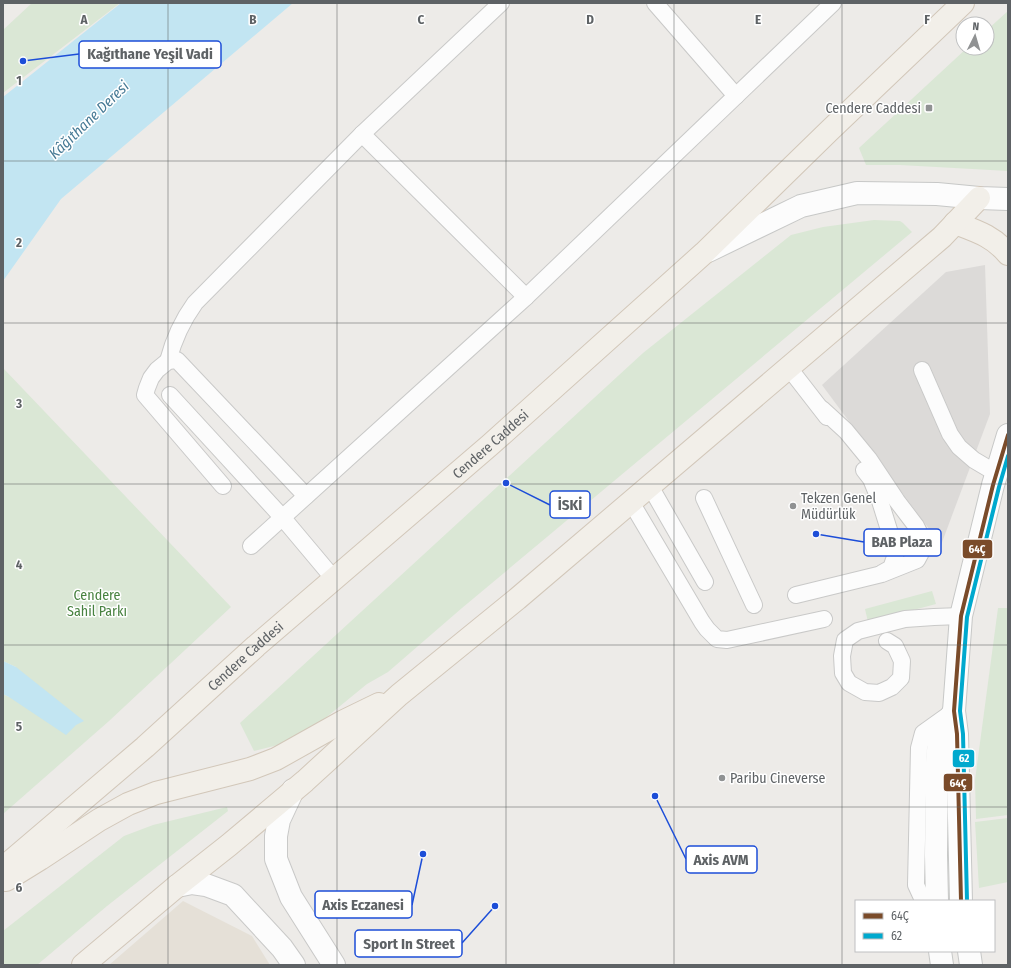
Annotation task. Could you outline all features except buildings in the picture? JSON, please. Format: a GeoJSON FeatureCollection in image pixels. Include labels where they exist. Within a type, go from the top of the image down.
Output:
{"type":"FeatureCollection","features":[{"type":"Feature","properties":{"kind":"main road","name":"Cendere Caddesi"},"geometry":{"type":"LineString","coordinates":[[3,868],[145,747],[256,646],[490,445],[704,254],[828,131],[963,3]]}},
{"type":"Feature","properties":{"kind":"main road"},"geometry":{"type":"LineString","coordinates":[[704,254],[801,206],[857,193],[937,194],[1008,199]]}},
{"type":"Feature","properties":{"kind":"main road"},"geometry":{"type":"LineString","coordinates":[[83,965],[177,886],[229,845],[309,777],[399,695],[518,599],[942,237],[979,198]]}},
{"type":"Feature","properties":{"kind":"main road"},"geometry":{"type":"LineString","coordinates":[[955,223],[982,234],[1001,246],[1008,254]]}},
{"type":"Feature","properties":{"kind":"main road"},"geometry":{"type":"LineString","coordinates":[[961,900],[957,734],[954,711],[961,616],[996,474],[1008,435]]}},
{"type":"Feature","properties":{"kind":"main road"},"geometry":{"type":"LineString","coordinates":[[3,881],[40,859],[99,820],[128,804],[156,793],[250,769],[276,759],[342,722],[399,695]]}},
{"type":"Feature","properties":{"kind":"main road"},"geometry":{"type":"LineString","coordinates":[[937,900],[937,762],[939,738],[954,711]]}},
{"type":"Feature","properties":{"kind":"main road"},"geometry":{"type":"LineString","coordinates":[[293,790],[279,820],[276,836],[276,859],[292,897],[334,965]]}},
{"type":"Feature","properties":{"kind":"main road"},"geometry":{"type":"LineString","coordinates":[[177,886],[192,883],[206,884],[233,895],[282,948],[294,965]]}},
{"type":"Feature","properties":{"kind":"main road"},"geometry":{"type":"LineString","coordinates":[[940,952],[942,965]]}},
{"type":"Feature","properties":{"kind":"main road"},"geometry":{"type":"LineString","coordinates":[[969,952],[971,965]]}},
{"type":"Feature","properties":{"kind":"lane"},"geometry":{"type":"LineString","coordinates":[[168,361],[178,331],[185,316],[195,303],[362,134],[501,3]]}},
{"type":"Feature","properties":{"kind":"lane"},"geometry":{"type":"LineString","coordinates":[[655,3],[736,96]]}},
{"type":"Feature","properties":{"kind":"lane"},"geometry":{"type":"LineString","coordinates":[[251,546],[526,298],[833,3]]}},
{"type":"Feature","properties":{"kind":"lane"},"geometry":{"type":"LineString","coordinates":[[362,134],[526,298]]}},
{"type":"Feature","properties":{"kind":"lane"},"geometry":{"type":"LineString","coordinates":[[223,486],[145,395],[146,388],[151,378],[157,370],[168,361],[177,360],[306,496]]}},
{"type":"Feature","properties":{"kind":"lane"},"geometry":{"type":"LineString","coordinates":[[788,368],[822,409],[871,479],[880,501],[894,546],[895,557],[891,568],[882,574]]}},
{"type":"Feature","properties":{"kind":"lane"},"geometry":{"type":"LineString","coordinates":[[922,370],[950,434],[960,447],[974,460],[996,474]]}},
{"type":"Feature","properties":{"kind":"lane"},"geometry":{"type":"LineString","coordinates":[[170,395],[282,517],[334,579]]}},
{"type":"Feature","properties":{"kind":"lane"},"geometry":{"type":"LineString","coordinates":[[796,595],[882,574],[917,560],[924,547],[922,538],[916,526],[897,502],[869,459],[846,431],[822,409]]}},
{"type":"Feature","properties":{"kind":"lane"},"geometry":{"type":"LineString","coordinates":[[650,486],[705,582]]}},
{"type":"Feature","properties":{"kind":"lane"},"geometry":{"type":"LineString","coordinates":[[704,498],[754,605]]}},
{"type":"Feature","properties":{"kind":"lane"},"geometry":{"type":"LineString","coordinates":[[631,502],[702,622],[717,638],[727,640],[824,619]]}},
{"type":"Feature","properties":{"kind":"lane"},"geometry":{"type":"LineString","coordinates":[[894,546],[902,554],[910,556],[917,553],[924,547]]}},
{"type":"Feature","properties":{"kind":"lane"},"geometry":{"type":"LineString","coordinates":[[887,641],[895,646],[902,660],[901,678],[892,687],[879,693],[865,692],[849,683],[843,673],[842,656],[845,640],[858,631],[905,619],[961,616]]}},
{"type":"Feature","properties":{"kind":"lane"},"geometry":{"type":"LineString","coordinates":[[925,900],[922,898],[916,885],[918,748],[923,733],[954,711]]}},
{"type":"Feature","properties":{"kind":"shaded area"},"geometry":{"type":"Polygon","coordinates":[[[985,265],[990,414],[941,545],[822,385],[946,272],[985,265]]]}},
{"type":"Feature","properties":{"kind":"shaded area"},"geometry":{"type":"Polygon","coordinates":[[[183,901],[252,936],[270,965],[109,965],[183,901]]]}},
{"type":"Feature","properties":{"kind":"green space"},"geometry":{"type":"Polygon","coordinates":[[[32,3],[120,3],[3,93],[3,30],[32,3]]]}},
{"type":"Feature","properties":{"kind":"green space"},"geometry":{"type":"Polygon","coordinates":[[[1008,11],[1008,171],[900,165],[866,165],[859,148],[958,56],[995,56],[995,23],[1008,11]]]}},
{"type":"Feature","properties":{"kind":"green space"},"geometry":{"type":"Polygon","coordinates":[[[874,220],[900,221],[912,232],[462,608],[388,672],[367,684],[312,729],[286,743],[254,751],[240,723],[643,353],[791,235],[823,227],[874,220]]]}},
{"type":"Feature","properties":{"kind":"green space","name":"Cendere Sahil Parkı"},"geometry":{"type":"Polygon","coordinates":[[[3,368],[231,607],[109,721],[3,814],[3,694],[9,697],[16,667],[3,661],[3,368]]]}},
{"type":"Feature","properties":{"kind":"green space"},"geometry":{"type":"Polygon","coordinates":[[[932,591],[936,604],[868,622],[865,609],[932,591]]]}},
{"type":"Feature","properties":{"kind":"green space"},"geometry":{"type":"Polygon","coordinates":[[[998,608],[1008,608],[1008,815],[976,819],[975,780],[998,608]]]}},
{"type":"Feature","properties":{"kind":"green space"},"geometry":{"type":"Polygon","coordinates":[[[227,807],[228,811],[107,906],[37,965],[3,965],[3,931],[124,836],[153,825],[227,807]]]}},
{"type":"Feature","properties":{"kind":"green space"},"geometry":{"type":"Polygon","coordinates":[[[1008,818],[1008,882],[979,888],[975,822],[1008,818]]]}},
{"type":"Feature","properties":{"kind":"water","name":"Kâğıthane Deresi"},"geometry":{"type":"Polygon","coordinates":[[[121,3],[293,3],[61,199],[3,281],[3,97],[121,3]]]}},
{"type":"Feature","properties":{"kind":"water"},"geometry":{"type":"Polygon","coordinates":[[[3,661],[16,667],[84,721],[76,725],[66,735],[3,694],[3,661]]]}},
{"type":"Feature","properties":{"kind":"transit line","name":"64Ç"},"geometry":{"type":"LineString","coordinates":[[961,900],[957,734],[954,711],[961,616],[993,485],[1008,435]]}},
{"type":"Feature","properties":{"kind":"transit line","name":"62"},"geometry":{"type":"LineString","coordinates":[[967,900],[963,734],[960,711],[967,617],[1008,456]]}},
{"type":"Feature","properties":{"kind":"place","name":"Kağıthane Yeşil Vadi"},"geometry":{"type":"Point","coordinates":[23,61]}},
{"type":"Feature","properties":{"kind":"place","name":"Cendere Caddesi"},"geometry":{"type":"Point","coordinates":[929,108]}},
{"type":"Feature","properties":{"kind":"place","name":"İSKİ"},"geometry":{"type":"Point","coordinates":[506,483]}},
{"type":"Feature","properties":{"kind":"place","name":"Tekzen Genel Müdürlük"},"geometry":{"type":"Point","coordinates":[793,506]}},
{"type":"Feature","properties":{"kind":"place","name":"BAB Plaza"},"geometry":{"type":"Point","coordinates":[816,534]}},
{"type":"Feature","properties":{"kind":"place","name":"Paribu Cineverse"},"geometry":{"type":"Point","coordinates":[722,778]}},
{"type":"Feature","properties":{"kind":"place","name":"Axis AVM"},"geometry":{"type":"Point","coordinates":[655,796]}},
{"type":"Feature","properties":{"kind":"place","name":"Axis Eczanesi"},"geometry":{"type":"Point","coordinates":[423,854]}},
{"type":"Feature","properties":{"kind":"place","name":"Sport In Street"},"geometry":{"type":"Point","coordinates":[495,906]}}]}
